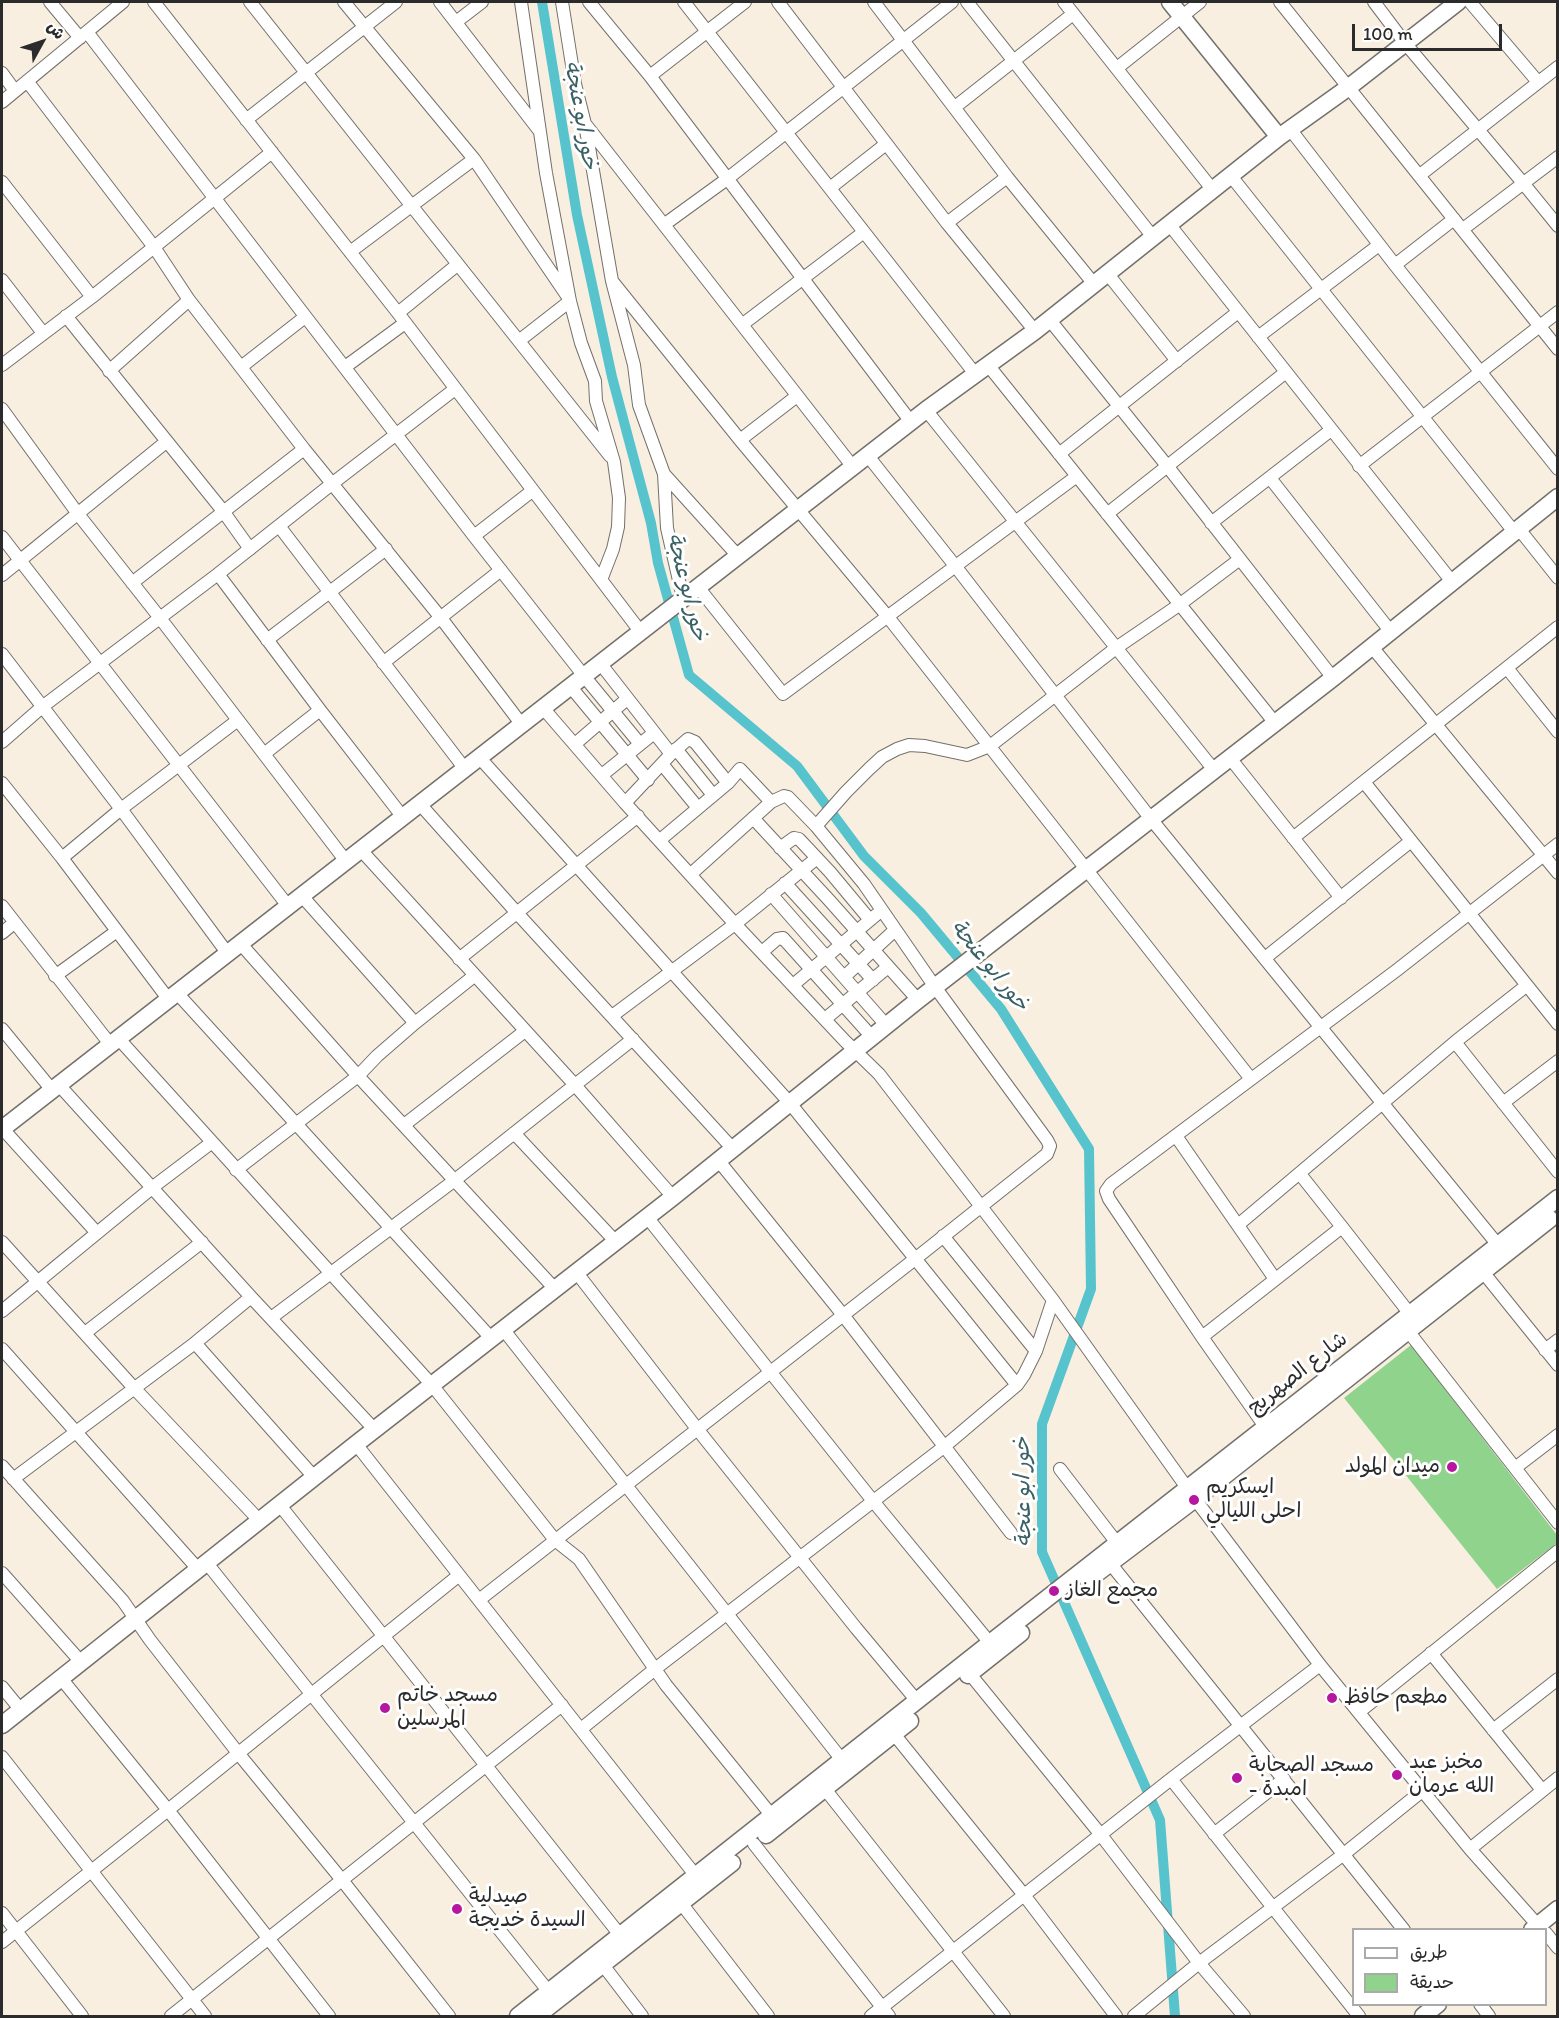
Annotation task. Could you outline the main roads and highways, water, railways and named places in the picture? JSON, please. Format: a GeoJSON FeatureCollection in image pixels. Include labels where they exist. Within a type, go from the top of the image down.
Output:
{"type":"FeatureCollection","features":[{"type":"Feature","properties":{"kind":"waterway","name":"خور ابو عنجة"},"geometry":{"type":"LineString","coordinates":[[542,2],[577,215],[612,377],[651,523],[658,563],[689,675],[797,766],[864,856],[921,913],[1001,1009],[1089,1149],[1091,1289],[1042,1424],[1042,1552],[1160,1820],[1175,2016]]}},
{"type":"Feature","properties":{"kind":"place","name":"ميدان المولد"},"geometry":{"type":"Point","coordinates":[1452,1467]}},
{"type":"Feature","properties":{"kind":"place","name":"ايسكريم احلى الليالي"},"geometry":{"type":"Point","coordinates":[1194,1500]}},
{"type":"Feature","properties":{"kind":"place","name":"مجمع الغاز"},"geometry":{"type":"Point","coordinates":[1054,1591]}},
{"type":"Feature","properties":{"kind":"place","name":"مطعم حافظ"},"geometry":{"type":"Point","coordinates":[1332,1698]}},
{"type":"Feature","properties":{"kind":"place","name":"مسجد خاتم المرسلين"},"geometry":{"type":"Point","coordinates":[385,1708]}},
{"type":"Feature","properties":{"kind":"place","name":"مخبز عبد الله عرمان"},"geometry":{"type":"Point","coordinates":[1397,1775]}},
{"type":"Feature","properties":{"kind":"place","name":"مسجد الصحابة - امبدة"},"geometry":{"type":"Point","coordinates":[1237,1778]}},
{"type":"Feature","properties":{"kind":"place","name":"صيدلية السيدة خديجة"},"geometry":{"type":"Point","coordinates":[457,1909]}}]}
